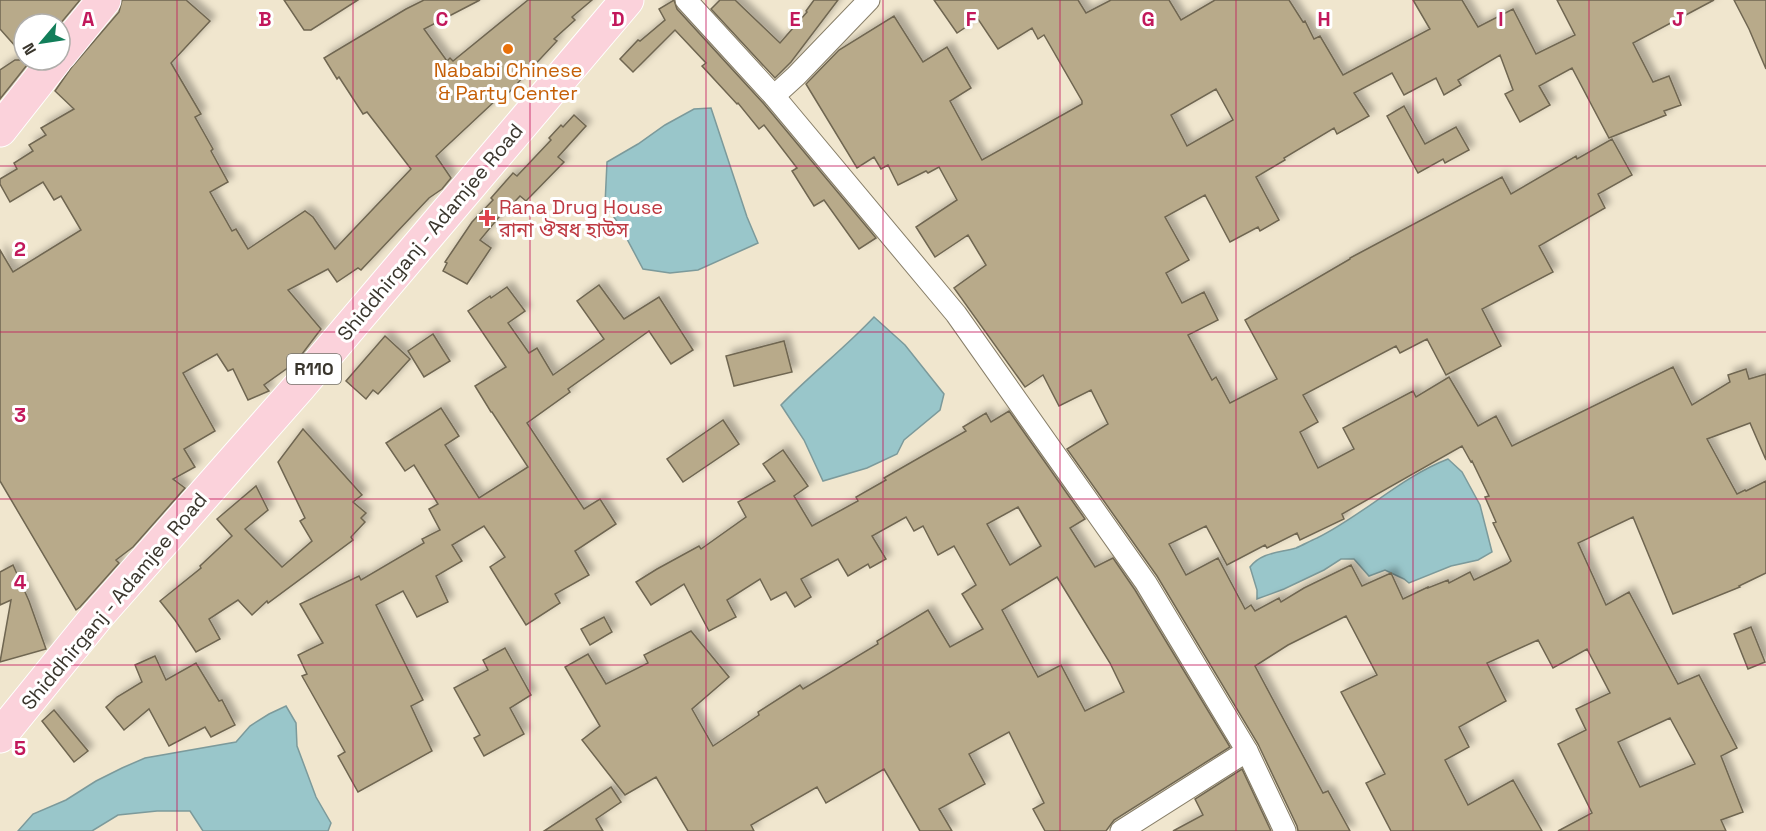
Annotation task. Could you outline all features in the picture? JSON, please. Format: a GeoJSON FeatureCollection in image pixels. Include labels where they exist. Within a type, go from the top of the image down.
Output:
{"type":"FeatureCollection","features":[{"type":"Feature","properties":{"kind":"main road"},"geometry":{"type":"LineString","coordinates":[[72,39],[104,0]]}},
{"type":"Feature","properties":{"kind":"main road","name":"Shiddhirganj - Adamjee Road"},"geometry":{"type":"LineString","coordinates":[[0,736],[99,614],[299,387],[627,0]]}},
{"type":"Feature","properties":{"kind":"main road"},"geometry":{"type":"LineString","coordinates":[[0,130],[46,72]]}},
{"type":"Feature","properties":{"kind":"street"},"geometry":{"type":"LineString","coordinates":[[686,0],[774,96],[956,314],[1146,583],[1247,751],[1285,831]]}},
{"type":"Feature","properties":{"kind":"street"},"geometry":{"type":"LineString","coordinates":[[774,96],[869,0]]}},
{"type":"Feature","properties":{"kind":"street"},"geometry":{"type":"LineString","coordinates":[[1121,831],[1247,751]]}},
{"type":"Feature","properties":{"kind":"water"},"geometry":{"type":"Polygon","coordinates":[[[711,108],[747,217],[758,243],[698,270],[670,273],[643,269],[620,226],[605,204],[607,162],[694,109],[711,108]]]}},
{"type":"Feature","properties":{"kind":"water"},"geometry":{"type":"Polygon","coordinates":[[[874,317],[905,345],[944,394],[940,410],[904,440],[897,454],[867,468],[823,481],[804,440],[781,405],[874,317]]]}},
{"type":"Feature","properties":{"kind":"water"},"geometry":{"type":"Polygon","coordinates":[[[1448,459],[1462,472],[1480,505],[1492,552],[1478,560],[1451,566],[1409,583],[1385,570],[1369,576],[1354,559],[1341,559],[1324,570],[1257,599],[1257,590],[1250,567],[1260,558],[1296,548],[1317,538],[1414,476],[1448,459]]]}},
{"type":"Feature","properties":{"kind":"water"},"geometry":{"type":"Polygon","coordinates":[[[286,706],[296,723],[297,746],[316,797],[331,823],[328,831],[203,831],[190,811],[157,811],[118,815],[92,831],[18,831],[33,814],[66,800],[122,768],[145,758],[236,742],[250,726],[286,706]]]}},
{"type":"Feature","properties":{"kind":"building"},"geometry":{"type":"Polygon","coordinates":[[[0,0],[80,0],[70,12],[12,12],[12,42],[0,29],[0,0]]]}},
{"type":"Feature","properties":{"kind":"building"},"geometry":{"type":"Polygon","coordinates":[[[122,0],[186,0],[210,21],[171,63],[201,114],[195,117],[228,182],[210,192],[232,231],[236,229],[248,249],[305,211],[313,217],[335,249],[411,169],[367,112],[363,114],[324,58],[424,0],[480,0],[424,29],[447,61],[450,58],[453,61],[528,0],[592,0],[572,17],[575,20],[554,39],[557,41],[499,103],[496,100],[436,156],[451,178],[361,270],[358,268],[337,282],[328,269],[288,290],[321,329],[296,362],[264,385],[269,391],[248,400],[233,369],[228,371],[217,354],[183,373],[215,431],[184,449],[195,467],[173,479],[185,488],[133,547],[116,560],[119,563],[76,610],[0,481],[0,250],[13,272],[81,230],[61,196],[54,200],[43,182],[10,202],[0,184],[0,179],[17,169],[14,163],[33,151],[29,145],[46,135],[41,128],[74,109],[55,91],[68,72],[72,72],[72,67],[119,12],[122,0]]]}},
{"type":"Feature","properties":{"kind":"building"},"geometry":{"type":"Polygon","coordinates":[[[284,0],[358,0],[311,30],[304,30],[284,0]]]}},
{"type":"Feature","properties":{"kind":"building"},"geometry":{"type":"Polygon","coordinates":[[[674,0],[677,9],[764,104],[876,238],[859,249],[824,200],[814,206],[792,171],[797,168],[764,125],[759,129],[738,103],[702,66],[706,63],[675,30],[633,72],[620,59],[638,40],[640,41],[665,20],[659,9],[674,0]]]}},
{"type":"Feature","properties":{"kind":"building"},"geometry":{"type":"Polygon","coordinates":[[[720,0],[735,0],[780,43],[807,12],[814,0],[838,0],[791,62],[775,78],[711,9],[720,0]]]}},
{"type":"Feature","properties":{"kind":"building"},"geometry":{"type":"Polygon","coordinates":[[[934,0],[1078,0],[1086,13],[1111,0],[1169,0],[1181,20],[1215,0],[1289,0],[1303,22],[1305,21],[1314,39],[1320,36],[1343,75],[1430,29],[1413,0],[1462,0],[1478,27],[1513,9],[1536,54],[1575,35],[1557,0],[1714,0],[1633,43],[1653,82],[1669,76],[1681,105],[1664,111],[1666,115],[1609,138],[1572,68],[1539,86],[1550,105],[1520,122],[1505,94],[1513,90],[1500,55],[1458,80],[1461,85],[1444,95],[1436,78],[1404,95],[1392,73],[1354,93],[1369,116],[1337,134],[1334,128],[1256,177],[1279,220],[1260,231],[1258,227],[1230,242],[1205,195],[1165,217],[1189,260],[1166,273],[1182,303],[1204,292],[1218,320],[1188,335],[1212,380],[1216,377],[1230,403],[1277,379],[1245,320],[1350,258],[1502,177],[1511,194],[1576,156],[1577,159],[1612,139],[1632,175],[1598,194],[1605,208],[1539,246],[1553,272],[1482,309],[1501,346],[1446,375],[1427,339],[1400,353],[1396,346],[1303,395],[1318,422],[1300,432],[1318,468],[1354,449],[1343,428],[1413,391],[1416,397],[1449,377],[1478,426],[1496,416],[1512,446],[1673,367],[1692,405],[1730,382],[1728,375],[1746,369],[1749,379],[1766,374],[1766,460],[1750,423],[1707,439],[1737,494],[1766,481],[1766,573],[1740,587],[1673,614],[1633,517],[1578,543],[1606,605],[1629,592],[1678,684],[1699,675],[1737,748],[1721,756],[1743,812],[1721,820],[1726,831],[1558,831],[1592,813],[1558,744],[1586,730],[1576,709],[1610,693],[1587,649],[1553,668],[1538,640],[1487,663],[1506,701],[1459,727],[1469,747],[1445,760],[1468,805],[1513,780],[1542,831],[1391,831],[1366,783],[1385,774],[1341,692],[1377,675],[1346,616],[1288,645],[1255,666],[1323,793],[1328,791],[1350,831],[1298,831],[1258,744],[1157,576],[1067,449],[1108,424],[1091,390],[1059,406],[1043,375],[1025,387],[954,288],[986,265],[968,235],[935,257],[916,227],[957,200],[939,167],[898,185],[888,165],[881,169],[874,157],[857,168],[806,84],[839,50],[894,16],[923,62],[947,47],[971,88],[950,101],[982,160],[1082,104],[1044,35],[1038,39],[1032,28],[998,49],[978,19],[957,33],[934,0]],[[1216,89],[1171,115],[1187,146],[1233,120],[1216,89]],[[1462,446],[1342,514],[1344,519],[1300,540],[1297,533],[1267,548],[1265,545],[1227,565],[1206,526],[1169,544],[1186,575],[1218,558],[1245,609],[1251,605],[1255,611],[1279,598],[1281,602],[1351,565],[1362,586],[1391,573],[1403,599],[1448,580],[1449,583],[1470,572],[1474,580],[1511,561],[1493,523],[1496,522],[1485,497],[1489,496],[1462,446]],[[1670,718],[1618,742],[1640,787],[1695,764],[1670,718]]]}},
{"type":"Feature","properties":{"kind":"building"},"geometry":{"type":"Polygon","coordinates":[[[1734,0],[1766,0],[1766,69],[1749,29],[1734,0]]]}},
{"type":"Feature","properties":{"kind":"building"},"geometry":{"type":"Polygon","coordinates":[[[12,62],[12,72],[21,72],[0,99],[0,70],[12,62]]]}},
{"type":"Feature","properties":{"kind":"building"},"geometry":{"type":"Polygon","coordinates":[[[1404,106],[1425,144],[1456,127],[1469,150],[1445,163],[1443,159],[1418,173],[1387,116],[1404,106]]]}},
{"type":"Feature","properties":{"kind":"building"},"geometry":{"type":"Polygon","coordinates":[[[574,115],[586,126],[558,157],[564,162],[526,201],[520,196],[480,240],[491,248],[467,284],[443,271],[447,263],[445,262],[472,222],[493,200],[491,198],[513,173],[517,176],[551,140],[549,138],[561,125],[563,127],[574,115]]]}},
{"type":"Feature","properties":{"kind":"building"},"geometry":{"type":"Polygon","coordinates":[[[599,285],[624,319],[659,297],[693,350],[671,364],[649,331],[568,389],[570,392],[527,423],[584,509],[600,499],[616,524],[575,551],[589,575],[555,594],[560,603],[526,625],[490,567],[505,557],[484,526],[452,545],[462,561],[436,576],[448,602],[417,617],[403,591],[376,605],[423,700],[411,706],[432,751],[358,792],[338,756],[345,752],[302,676],[307,674],[298,655],[323,643],[300,604],[359,576],[361,580],[424,543],[422,539],[440,530],[429,509],[438,504],[414,465],[405,471],[386,443],[441,408],[459,436],[445,445],[479,498],[528,467],[475,386],[506,367],[468,311],[507,287],[525,311],[508,323],[529,353],[537,348],[553,375],[604,339],[577,301],[599,285]]]}},
{"type":"Feature","properties":{"kind":"building"},"geometry":{"type":"Polygon","coordinates":[[[433,334],[450,361],[424,377],[408,351],[433,334]]]}},
{"type":"Feature","properties":{"kind":"building"},"geometry":{"type":"Polygon","coordinates":[[[385,336],[410,359],[378,394],[373,390],[366,399],[346,381],[385,336]]]}},
{"type":"Feature","properties":{"kind":"building"},"geometry":{"type":"Polygon","coordinates":[[[784,341],[792,372],[734,386],[726,356],[784,341]]]}},
{"type":"Feature","properties":{"kind":"building"},"geometry":{"type":"Polygon","coordinates":[[[1009,411],[1085,519],[1070,528],[1095,567],[1113,558],[1135,590],[1230,747],[1114,820],[1106,831],[1045,831],[1033,809],[1044,803],[1009,732],[969,754],[985,784],[939,809],[952,831],[920,831],[884,769],[826,803],[817,787],[751,825],[754,831],[688,831],[656,777],[625,795],[582,740],[600,726],[565,667],[588,654],[606,684],[648,663],[644,655],[691,631],[729,677],[692,709],[713,746],[759,715],[758,712],[800,685],[803,689],[878,644],[877,641],[928,610],[950,647],[983,629],[962,594],[976,585],[954,546],[938,555],[923,526],[914,531],[906,517],[872,536],[886,559],[870,568],[868,564],[848,576],[838,559],[801,579],[811,597],[795,607],[786,592],[771,600],[760,579],[727,600],[736,617],[709,631],[684,584],[651,605],[636,582],[699,546],[701,549],[746,517],[738,502],[775,481],[763,464],[783,450],[808,486],[794,496],[812,526],[858,501],[856,497],[886,480],[884,478],[966,431],[963,427],[986,413],[991,422],[1009,411]],[[1018,507],[987,524],[1010,565],[1041,546],[1018,507]],[[1057,577],[1002,610],[1038,677],[1061,665],[1085,711],[1124,692],[1110,663],[1057,577]]]}},
{"type":"Feature","properties":{"kind":"building"},"geometry":{"type":"Polygon","coordinates":[[[723,420],[739,444],[683,482],[667,459],[723,420]]]}},
{"type":"Feature","properties":{"kind":"building"},"geometry":{"type":"Polygon","coordinates":[[[303,429],[362,495],[353,502],[366,513],[361,518],[365,522],[351,537],[353,540],[268,603],[267,601],[252,615],[238,600],[209,619],[220,639],[196,652],[160,601],[201,568],[200,566],[232,536],[217,519],[256,486],[268,510],[245,529],[282,567],[312,541],[300,521],[305,518],[278,462],[303,429]]]}},
{"type":"Feature","properties":{"kind":"building"},"geometry":{"type":"Polygon","coordinates":[[[13,565],[46,649],[0,662],[11,600],[0,605],[0,572],[13,565]]]}},
{"type":"Feature","properties":{"kind":"building"},"geometry":{"type":"Polygon","coordinates":[[[604,617],[612,632],[590,645],[581,629],[604,617]]]}},
{"type":"Feature","properties":{"kind":"building"},"geometry":{"type":"Polygon","coordinates":[[[1751,627],[1765,662],[1748,669],[1734,634],[1751,627]]]}},
{"type":"Feature","properties":{"kind":"building"},"geometry":{"type":"Polygon","coordinates":[[[505,648],[531,695],[510,708],[524,734],[484,756],[474,738],[480,735],[454,688],[488,670],[483,660],[505,648]]]}},
{"type":"Feature","properties":{"kind":"building"},"geometry":{"type":"Polygon","coordinates":[[[155,656],[166,680],[196,663],[219,701],[222,700],[235,725],[211,737],[205,727],[169,746],[149,709],[124,730],[106,707],[117,697],[142,682],[135,665],[155,656]]]}},
{"type":"Feature","properties":{"kind":"building"},"geometry":{"type":"Polygon","coordinates":[[[54,710],[88,751],[74,762],[42,721],[54,710]]]}},
{"type":"Feature","properties":{"kind":"building"},"geometry":{"type":"Polygon","coordinates":[[[1242,769],[1271,831],[1173,831],[1203,815],[1195,799],[1242,769]]]}},
{"type":"Feature","properties":{"kind":"building"},"geometry":{"type":"Polygon","coordinates":[[[611,787],[621,802],[596,819],[603,831],[544,831],[611,787]]]}},
{"type":"Feature","properties":{"kind":"place","name":"Nababi Chinese & Party Center"},"geometry":{"type":"Point","coordinates":[508,49]}},
{"type":"Feature","properties":{"kind":"place","name":"Rana Drug House রানা ঔষধ হাউস"},"geometry":{"type":"Point","coordinates":[487,218]}}]}
